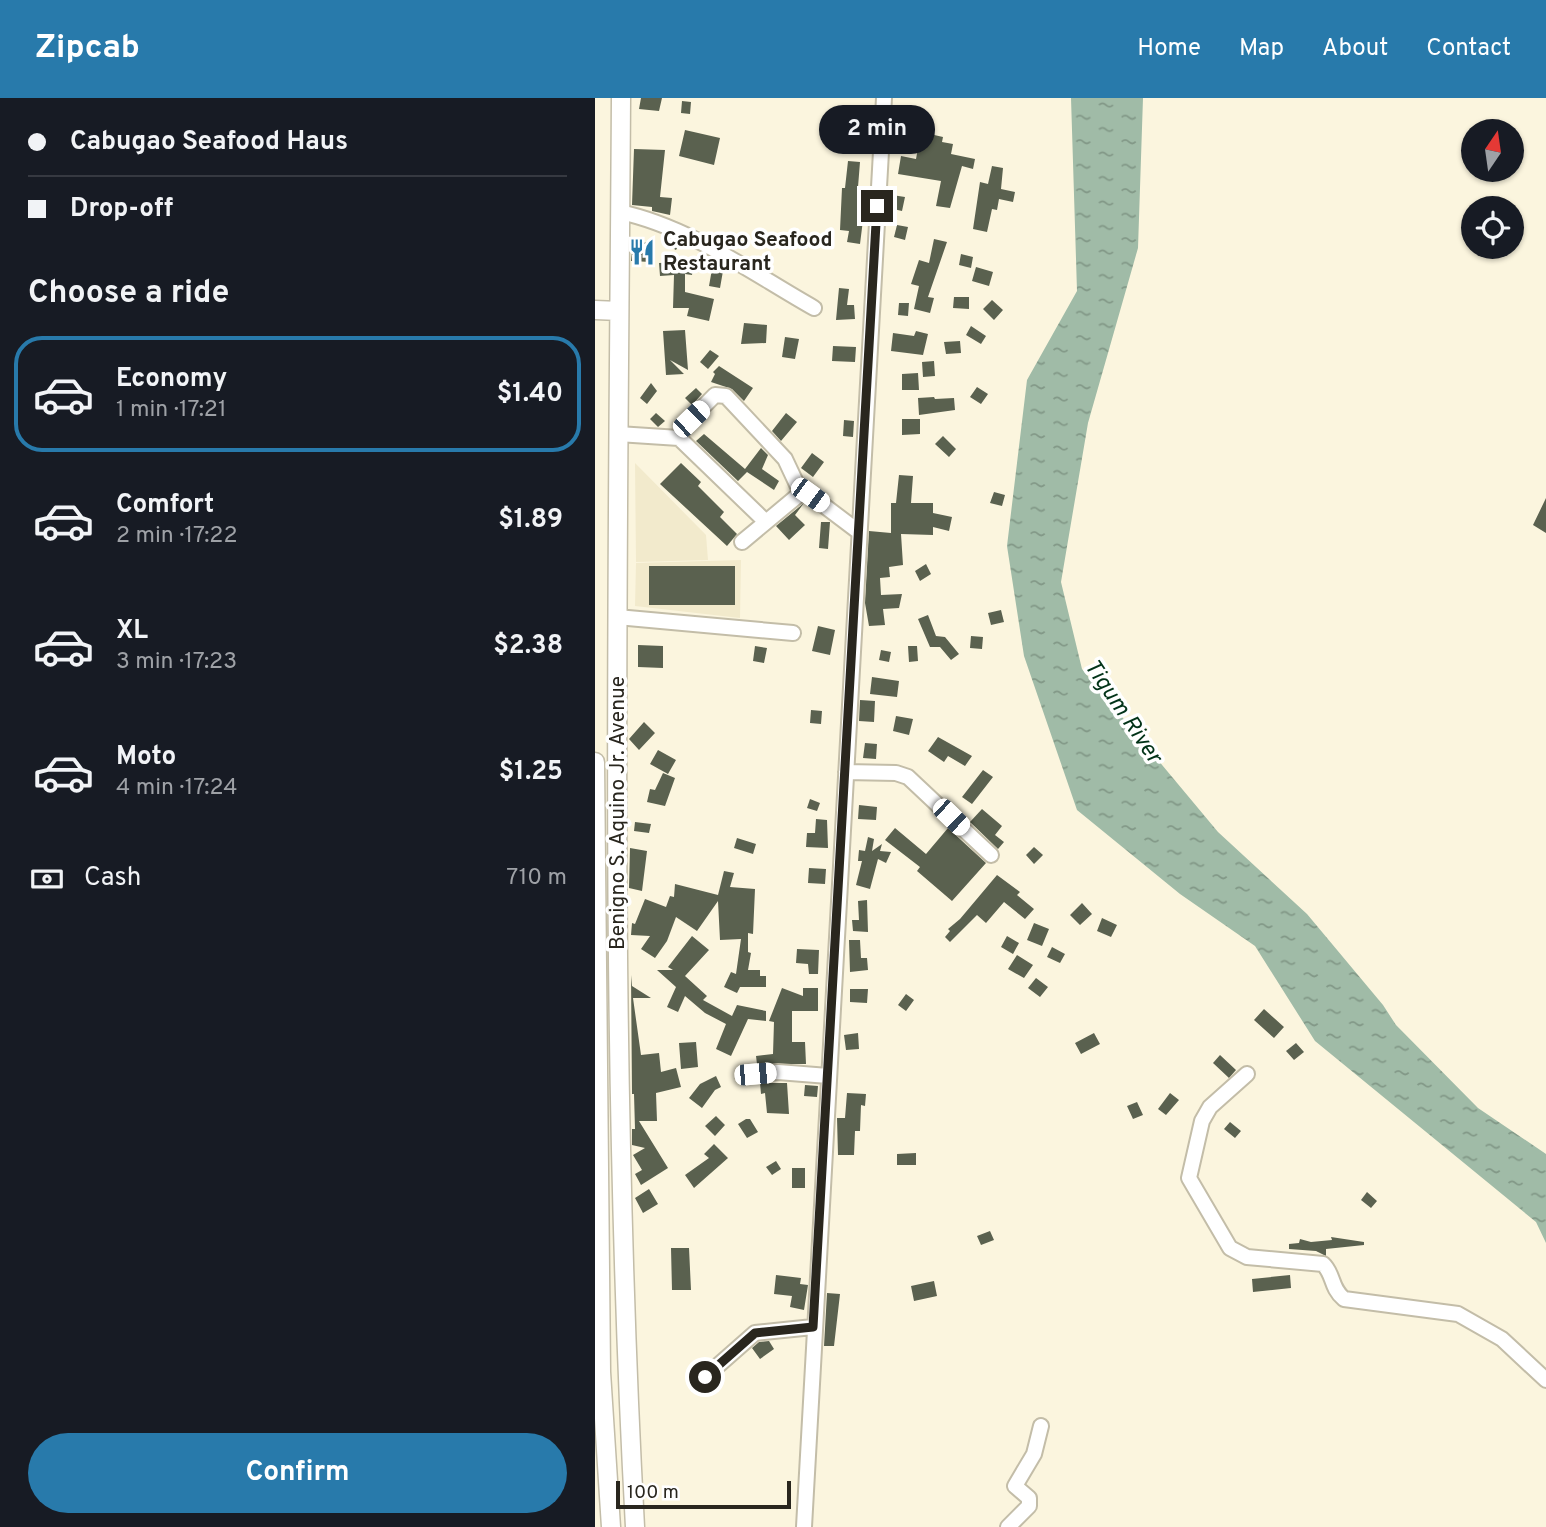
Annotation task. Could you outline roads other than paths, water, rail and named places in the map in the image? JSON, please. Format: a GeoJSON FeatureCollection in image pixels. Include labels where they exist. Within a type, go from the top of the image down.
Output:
{"type":"FeatureCollection","features":[{"type":"Feature","properties":{"kind":"main road","name":"Benigno S. Aquino Jr. Avenue"},"geometry":{"type":"LineString","coordinates":[[621,98],[617,617],[619,944],[625,1302],[635,1527]]}},
{"type":"Feature","properties":{"kind":"main road"},"geometry":{"type":"LineString","coordinates":[[595,310],[619,311]]}},
{"type":"Feature","properties":{"kind":"main road","name":"Benigno S. Aquino Jr. Avenue"},"geometry":{"type":"LineString","coordinates":[[595,762],[601,1302],[598,1373],[611,1527]]}},
{"type":"Feature","properties":{"kind":"main road"},"geometry":{"type":"LineString","coordinates":[[601,1302],[625,1302]]}},
{"type":"Feature","properties":{"kind":"street"},"geometry":{"type":"LineString","coordinates":[[804,1527],[813,1327],[884,98]]}},
{"type":"Feature","properties":{"kind":"street"},"geometry":{"type":"LineString","coordinates":[[620,212],[643,217],[698,242],[814,307]]}},
{"type":"Feature","properties":{"kind":"street"},"geometry":{"type":"LineString","coordinates":[[679,438],[685,425],[715,395],[726,396],[785,459],[801,493]]}},
{"type":"Feature","properties":{"kind":"street"},"geometry":{"type":"LineString","coordinates":[[618,434],[679,438],[765,521]]}},
{"type":"Feature","properties":{"kind":"street"},"geometry":{"type":"LineString","coordinates":[[801,493],[810,495],[859,532]]}},
{"type":"Feature","properties":{"kind":"street"},"geometry":{"type":"LineString","coordinates":[[742,542],[801,493]]}},
{"type":"Feature","properties":{"kind":"street"},"geometry":{"type":"LineString","coordinates":[[617,617],[793,633]]}},
{"type":"Feature","properties":{"kind":"street"},"geometry":{"type":"LineString","coordinates":[[846,772],[896,773],[908,777],[991,855]]}},
{"type":"Feature","properties":{"kind":"street"},"geometry":{"type":"LineString","coordinates":[[755,1074],[778,1072],[828,1076]]}},
{"type":"Feature","properties":{"kind":"street"},"geometry":{"type":"LineString","coordinates":[[1247,1074],[1210,1107],[1202,1121],[1189,1178],[1230,1248],[1247,1257],[1323,1264],[1328,1269],[1335,1291],[1344,1299],[1458,1314],[1502,1339],[1546,1380]]}},
{"type":"Feature","properties":{"kind":"street"},"geometry":{"type":"LineString","coordinates":[[705,1377],[755,1333],[813,1327]]}},
{"type":"Feature","properties":{"kind":"street"},"geometry":{"type":"LineString","coordinates":[[1008,1527],[1030,1506],[1029,1498],[1014,1486],[1034,1454],[1041,1426]]}},
{"type":"Feature","properties":{"kind":"water"},"geometry":{"type":"Polygon","coordinates":[[[1071,98],[1143,98],[1138,248],[1088,423],[1061,582],[1082,669],[1218,832],[1307,914],[1383,1005],[1396,1025],[1478,1108],[1546,1154],[1546,1243],[1536,1222],[1315,1041],[1255,946],[1180,894],[1077,810],[1024,656],[1007,546],[1027,380],[1077,291],[1071,98]]]}},
{"type":"Feature","properties":{"kind":"place","name":"Cabugao Seafood Restaurant"},"geometry":{"type":"Point","coordinates":[642,252]}},
{"type":"Feature","properties":{"kind":"water label","name":"Tigum River"},"geometry":{"type":"Point","coordinates":[1122,712]}}]}
